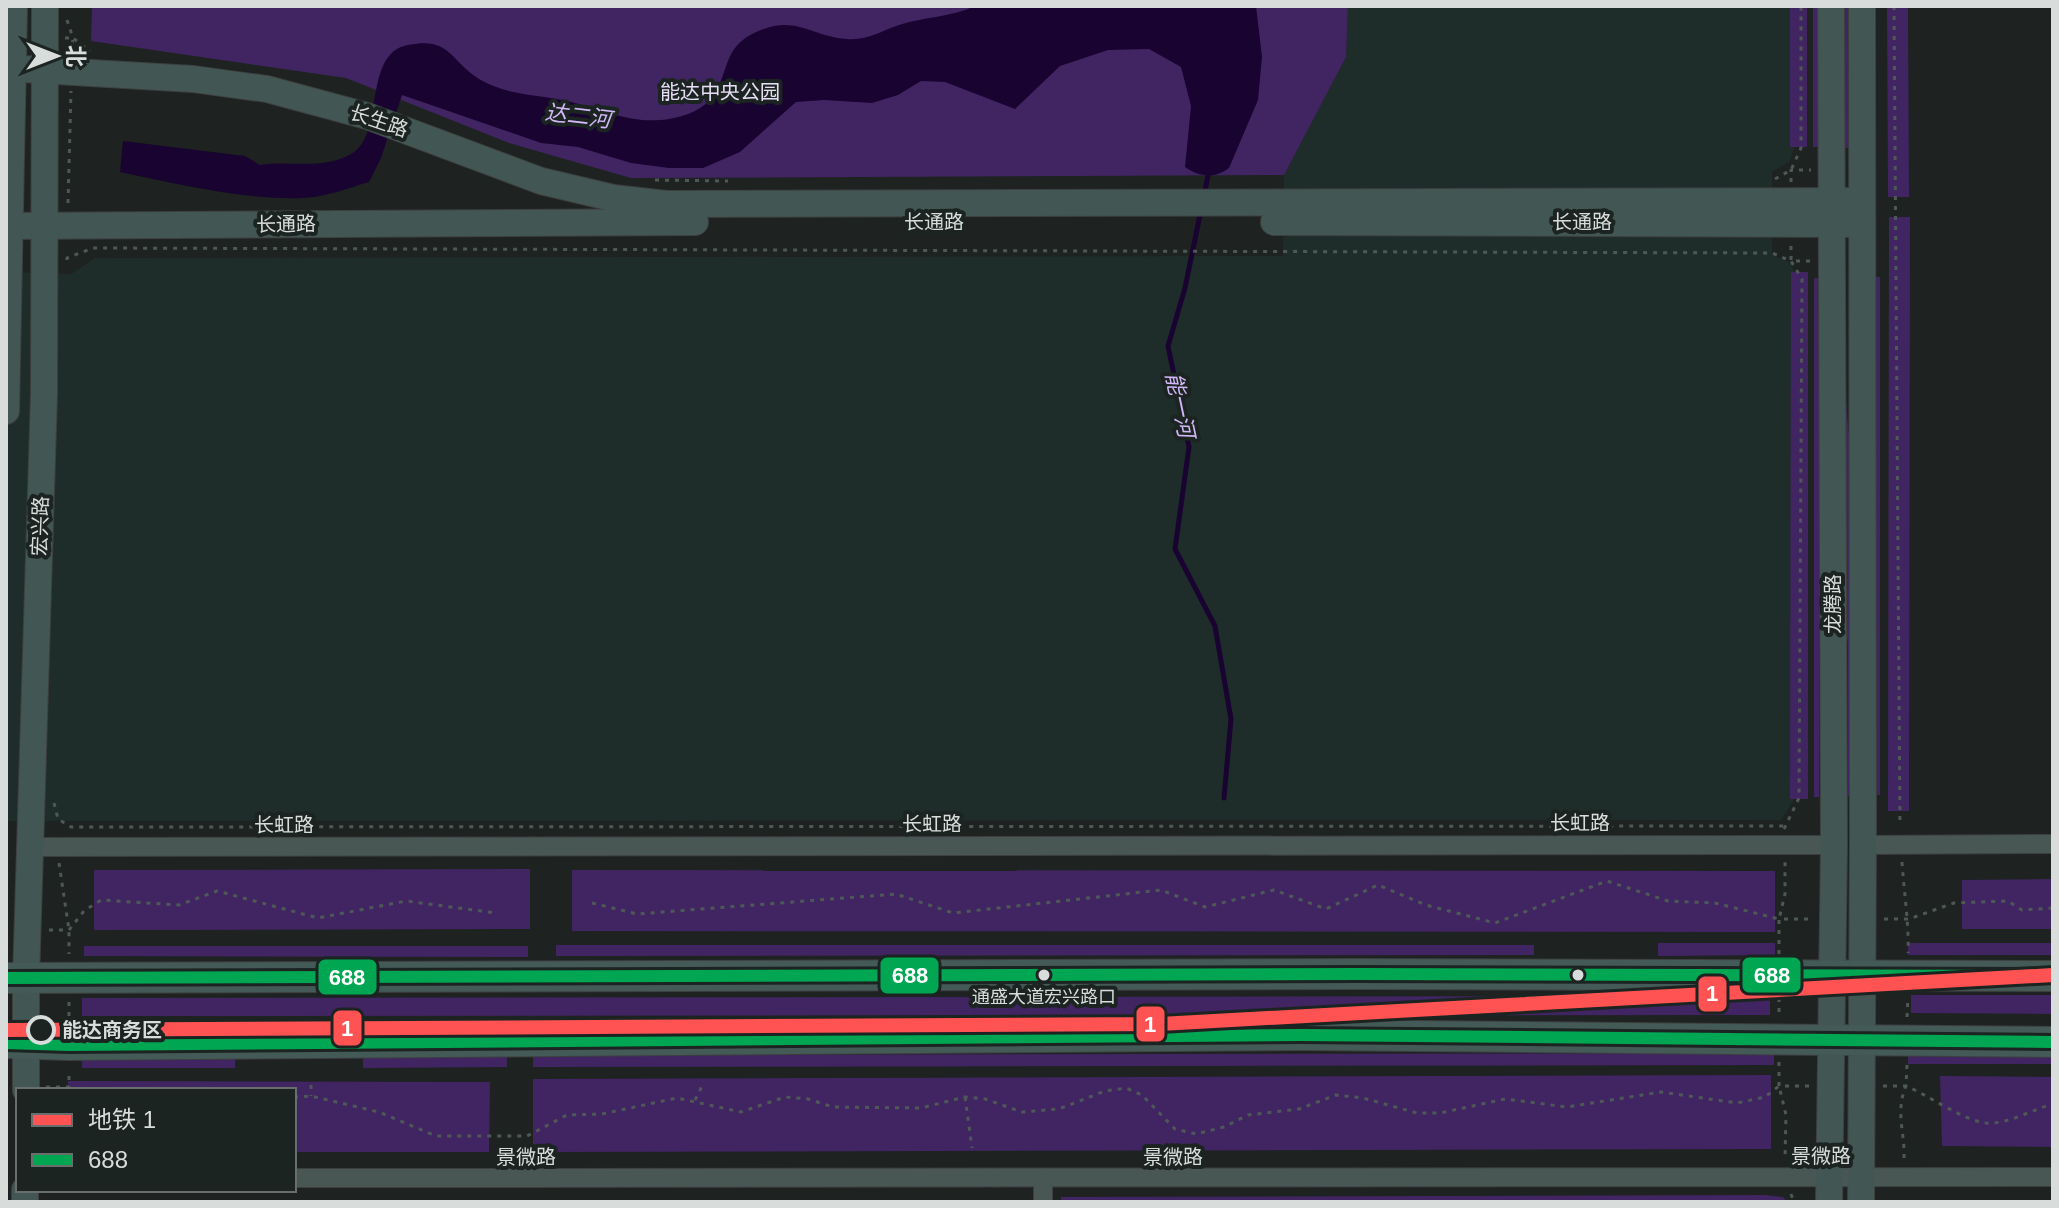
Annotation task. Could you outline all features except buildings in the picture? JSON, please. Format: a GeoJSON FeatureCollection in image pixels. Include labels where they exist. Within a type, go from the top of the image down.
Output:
{"type":"FeatureCollection","features":[{"type":"Feature","properties":{"kind":"main road"},"geometry":{"type":"LineString","coordinates":[[6,411],[9,68],[14,6]]}},
{"type":"Feature","properties":{"kind":"main road","name":"宏兴路"},"geometry":{"type":"LineString","coordinates":[[26,1088],[16,1044],[16,978],[30,847],[44,394],[45,6]]}},
{"type":"Feature","properties":{"kind":"main road","name":"龙腾路"},"geometry":{"type":"LineString","coordinates":[[1831,6],[1834,845],[1848,975],[1863,1038],[1860,1190]]}},
{"type":"Feature","properties":{"kind":"main road","name":"龙腾路"},"geometry":{"type":"LineString","coordinates":[[1829,1190],[1832,1040],[1848,975],[1863,845],[1862,6]]}},
{"type":"Feature","properties":{"kind":"main road","name":"长生路"},"geometry":{"type":"LineString","coordinates":[[9,68],[193,79],[267,89],[367,116],[541,181],[585,191],[666,204],[742,193]]}},
{"type":"Feature","properties":{"kind":"main road","name":"长通路"},"geometry":{"type":"LineString","coordinates":[[742,193],[1832,213]]}},
{"type":"Feature","properties":{"kind":"main road","name":"长通路"},"geometry":{"type":"LineString","coordinates":[[8,226],[1585,222],[1862,212]]}},
{"type":"Feature","properties":{"kind":"main road"},"geometry":{"type":"LineString","coordinates":[[16,978],[2053,976]]}},
{"type":"Feature","properties":{"kind":"main road"},"geometry":{"type":"LineString","coordinates":[[16,1044],[1300,1035],[2053,1042]]}},
{"type":"Feature","properties":{"kind":"street"},"geometry":{"type":"LineString","coordinates":[[1863,845],[2053,844]]}},
{"type":"Feature","properties":{"kind":"street","name":"长虹路"},"geometry":{"type":"LineString","coordinates":[[30,847],[1834,845]]}},
{"type":"Feature","properties":{"kind":"street","name":"景微路"},"geometry":{"type":"LineString","coordinates":[[296,1178],[1043,1179],[1860,1190],[2053,1177]]}},
{"type":"Feature","properties":{"kind":"street"},"geometry":{"type":"LineString","coordinates":[[1043,1179],[1043,1202]]}},
{"type":"Feature","properties":{"kind":"path"},"geometry":{"type":"LineString","coordinates":[[1773,180],[1791,170],[1801,148],[1801,6]]}},
{"type":"Feature","properties":{"kind":"path"},"geometry":{"type":"LineString","coordinates":[[1894,6],[1900,830]]}},
{"type":"Feature","properties":{"kind":"path"},"geometry":{"type":"LineString","coordinates":[[651,180],[742,193]]}},
{"type":"Feature","properties":{"kind":"path"},"geometry":{"type":"LineString","coordinates":[[65,268],[67,258],[93,248],[1772,253],[1791,261],[1802,279],[1799,798],[1784,826],[1784,839]]}},
{"type":"Feature","properties":{"kind":"path"},"geometry":{"type":"LineString","coordinates":[[54,804],[58,819],[59,870],[69,930],[84,911],[101,900],[179,905],[217,891],[318,918],[406,901],[496,913]]}},
{"type":"Feature","properties":{"kind":"path"},"geometry":{"type":"LineString","coordinates":[[58,819],[71,827],[1784,826]]}},
{"type":"Feature","properties":{"kind":"path"},"geometry":{"type":"LineString","coordinates":[[592,903],[637,914],[896,894],[953,913],[1161,890],[1205,907],[1274,890],[1326,909],[1378,885],[1426,905],[1495,923],[1607,881],[1668,901],[1715,903],[1779,919],[1785,894],[1784,853]]}},
{"type":"Feature","properties":{"kind":"path"},"geometry":{"type":"LineString","coordinates":[[1902,861],[1904,908],[1909,919],[1954,903],[2008,901],[2022,910],[2053,908]]}},
{"type":"Feature","properties":{"kind":"path"},"geometry":{"type":"LineString","coordinates":[[694,1101],[704,1082]]}},
{"type":"Feature","properties":{"kind":"path"},"geometry":{"type":"LineString","coordinates":[[311,1085],[311,1096]]}},
{"type":"Feature","properties":{"kind":"path"},"geometry":{"type":"LineString","coordinates":[[296,1097],[311,1096],[379,1112],[436,1136],[527,1136],[567,1115],[602,1114],[677,1098],[741,1112],[785,1097],[808,1099],[833,1107],[921,1108],[965,1097],[985,1099],[1022,1112],[1059,1109],[1105,1091],[1126,1088],[1142,1095],[1175,1129],[1196,1134],[1224,1127],[1248,1115],[1299,1109],[1336,1095],[1363,1098],[1417,1113],[1440,1113],[1505,1099],[1567,1107],[1661,1092],[1737,1103],[1765,1097],[1779,1086],[1786,1115],[1785,1172]]}},
{"type":"Feature","properties":{"kind":"path"},"geometry":{"type":"LineString","coordinates":[[1904,1171],[1905,1139],[1899,1117],[1900,1099],[1906,1086],[1927,1094],[1945,1107],[1987,1123],[2053,1104]]}},
{"type":"Feature","properties":{"kind":"path"},"geometry":{"type":"LineString","coordinates":[[965,1097],[972,1148]]}},
{"type":"Feature","properties":{"kind":"path"},"geometry":{"type":"LineString","coordinates":[[1785,1187],[1794,1202]]}},
{"type":"Feature","properties":{"kind":"shaded area"},"geometry":{"type":"Polygon","coordinates":[[[1348,6],[1796,6],[1796,143],[1789,162],[1772,172],[1772,255],[1789,262],[1798,279],[1795,798],[1781,820],[6,821],[6,272],[71,274],[95,258],[1283,256],[1284,175],[1346,57],[1348,6]]]}},
{"type":"Feature","properties":{"kind":"green space","name":"能达中央公园"},"geometry":{"type":"Polygon","coordinates":[[[92,6],[1348,6],[1346,57],[1284,175],[631,178],[509,143],[346,78],[91,41],[92,6]]]}},
{"type":"Feature","properties":{"kind":"green space"},"geometry":{"type":"Polygon","coordinates":[[[1790,6],[1807,6],[1807,147],[1790,147],[1790,6]]]}},
{"type":"Feature","properties":{"kind":"green space"},"geometry":{"type":"Polygon","coordinates":[[[1813,6],[1818,6],[1818,147],[1813,147],[1813,6]]]}},
{"type":"Feature","properties":{"kind":"green space"},"geometry":{"type":"Polygon","coordinates":[[[1844,6],[1853,6],[1852,148],[1844,148],[1844,6]]]}},
{"type":"Feature","properties":{"kind":"green space"},"geometry":{"type":"Polygon","coordinates":[[[1887,6],[1908,6],[1909,197],[1888,197],[1887,6]]]}},
{"type":"Feature","properties":{"kind":"green space"},"geometry":{"type":"Polygon","coordinates":[[[1889,217],[1910,217],[1909,811],[1888,811],[1889,217]]]}},
{"type":"Feature","properties":{"kind":"green space"},"geometry":{"type":"Polygon","coordinates":[[[1791,272],[1808,272],[1808,799],[1790,799],[1791,272]]]}},
{"type":"Feature","properties":{"kind":"green space"},"geometry":{"type":"Polygon","coordinates":[[[1873,277],[1880,277],[1880,795],[1872,795],[1873,277]]]}},
{"type":"Feature","properties":{"kind":"green space"},"geometry":{"type":"Polygon","coordinates":[[[1814,278],[1819,278],[1819,797],[1814,797],[1814,278]]]}},
{"type":"Feature","properties":{"kind":"green space"},"geometry":{"type":"Polygon","coordinates":[[[1838,278],[1845,278],[1845,390],[1853,482],[1853,796],[1848,796],[1848,645],[1839,572],[1838,278]]]}},
{"type":"Feature","properties":{"kind":"green space"},"geometry":{"type":"Polygon","coordinates":[[[530,869],[530,929],[94,930],[94,870],[530,869]]]}},
{"type":"Feature","properties":{"kind":"green space"},"geometry":{"type":"Polygon","coordinates":[[[572,870],[1775,871],[1775,932],[572,931],[572,870]]]}},
{"type":"Feature","properties":{"kind":"green space"},"geometry":{"type":"Polygon","coordinates":[[[2053,879],[2053,929],[1962,929],[1962,880],[2053,879]]]}},
{"type":"Feature","properties":{"kind":"green space"},"geometry":{"type":"Polygon","coordinates":[[[1658,943],[1775,943],[1775,955],[1658,956],[1658,943]]]}},
{"type":"Feature","properties":{"kind":"green space"},"geometry":{"type":"Polygon","coordinates":[[[1908,943],[2053,943],[2053,955],[1908,955],[1908,943]]]}},
{"type":"Feature","properties":{"kind":"green space"},"geometry":{"type":"Polygon","coordinates":[[[556,945],[1534,945],[1534,955],[556,956],[556,945]]]}},
{"type":"Feature","properties":{"kind":"green space"},"geometry":{"type":"Polygon","coordinates":[[[84,946],[528,946],[528,957],[84,956],[84,946]]]}},
{"type":"Feature","properties":{"kind":"green space"},"geometry":{"type":"Polygon","coordinates":[[[1911,995],[2053,995],[2053,1014],[1911,1013],[1911,995]]]}},
{"type":"Feature","properties":{"kind":"green space"},"geometry":{"type":"Polygon","coordinates":[[[1770,996],[1770,1015],[82,1016],[82,998],[1770,996]]]}},
{"type":"Feature","properties":{"kind":"green space"},"geometry":{"type":"Polygon","coordinates":[[[1774,1053],[1774,1065],[533,1067],[533,1055],[1774,1053]]]}},
{"type":"Feature","properties":{"kind":"green space"},"geometry":{"type":"Polygon","coordinates":[[[82,1055],[235,1055],[235,1068],[82,1068],[82,1055]]]}},
{"type":"Feature","properties":{"kind":"green space"},"geometry":{"type":"Polygon","coordinates":[[[507,1055],[507,1067],[363,1068],[363,1056],[507,1055]]]}},
{"type":"Feature","properties":{"kind":"green space"},"geometry":{"type":"Polygon","coordinates":[[[1908,1055],[2053,1055],[2053,1064],[1908,1064],[1908,1055]]]}},
{"type":"Feature","properties":{"kind":"green space"},"geometry":{"type":"Polygon","coordinates":[[[1771,1075],[1771,1149],[533,1152],[533,1079],[1771,1075]]]}},
{"type":"Feature","properties":{"kind":"green space"},"geometry":{"type":"Polygon","coordinates":[[[1940,1076],[2053,1077],[2053,1147],[1942,1146],[1940,1076]]]}},
{"type":"Feature","properties":{"kind":"green space"},"geometry":{"type":"Polygon","coordinates":[[[68,1081],[490,1082],[489,1152],[296,1152],[296,1088],[68,1088],[68,1081]]]}},
{"type":"Feature","properties":{"kind":"green space"},"geometry":{"type":"Polygon","coordinates":[[[1061,1197],[1783,1197],[1787,1202],[1061,1202],[1061,1197]]]}},
{"type":"Feature","properties":{"kind":"water","name":"达二河"},"geometry":{"type":"Polygon","coordinates":[[[975,6],[1256,6],[1262,57],[1258,100],[1229,168],[1207,175],[1185,167],[1191,106],[1181,67],[1149,49],[1108,50],[1060,66],[1015,109],[945,82],[921,81],[898,95],[872,103],[796,102],[740,152],[703,168],[631,163],[578,147],[541,143],[402,95],[381,158],[369,182],[337,192],[303,198],[257,196],[120,172],[123,141],[245,156],[260,165],[320,163],[343,158],[363,142],[385,62],[394,51],[408,45],[422,43],[441,47],[479,79],[501,89],[571,102],[633,119],[664,120],[686,115],[706,104],[719,86],[734,49],[745,38],[768,27],[791,25],[854,39],[975,6]]]}},
{"type":"Feature","properties":{"kind":"waterway","name":"能一河"},"geometry":{"type":"LineString","coordinates":[[1204,196],[1209,170]]}},
{"type":"Feature","properties":{"kind":"waterway","name":"能一河"},"geometry":{"type":"LineString","coordinates":[[1201,210],[1185,288],[1168,346],[1189,447],[1175,549],[1215,626],[1231,719],[1224,798]]}},
{"type":"Feature","properties":{"kind":"metro line","name":"1"},"geometry":{"type":"LineString","coordinates":[[6,1030],[1160,1024],[2053,975]]}},
{"type":"Feature","properties":{"kind":"transit line","name":"688"},"geometry":{"type":"LineString","coordinates":[[6,978],[1357,974],[2053,976]]}},
{"type":"Feature","properties":{"kind":"transit line","name":"688"},"geometry":{"type":"LineString","coordinates":[[6,1043],[1300,1035],[2053,1042]]}},
{"type":"Feature","properties":{"kind":"place","name":"通盛大道宏兴路口"},"geometry":{"type":"Point","coordinates":[1044,975]}},
{"type":"Feature","properties":{"kind":"place","name":"能达商务区"},"geometry":{"type":"Point","coordinates":[41,1030]}}]}
